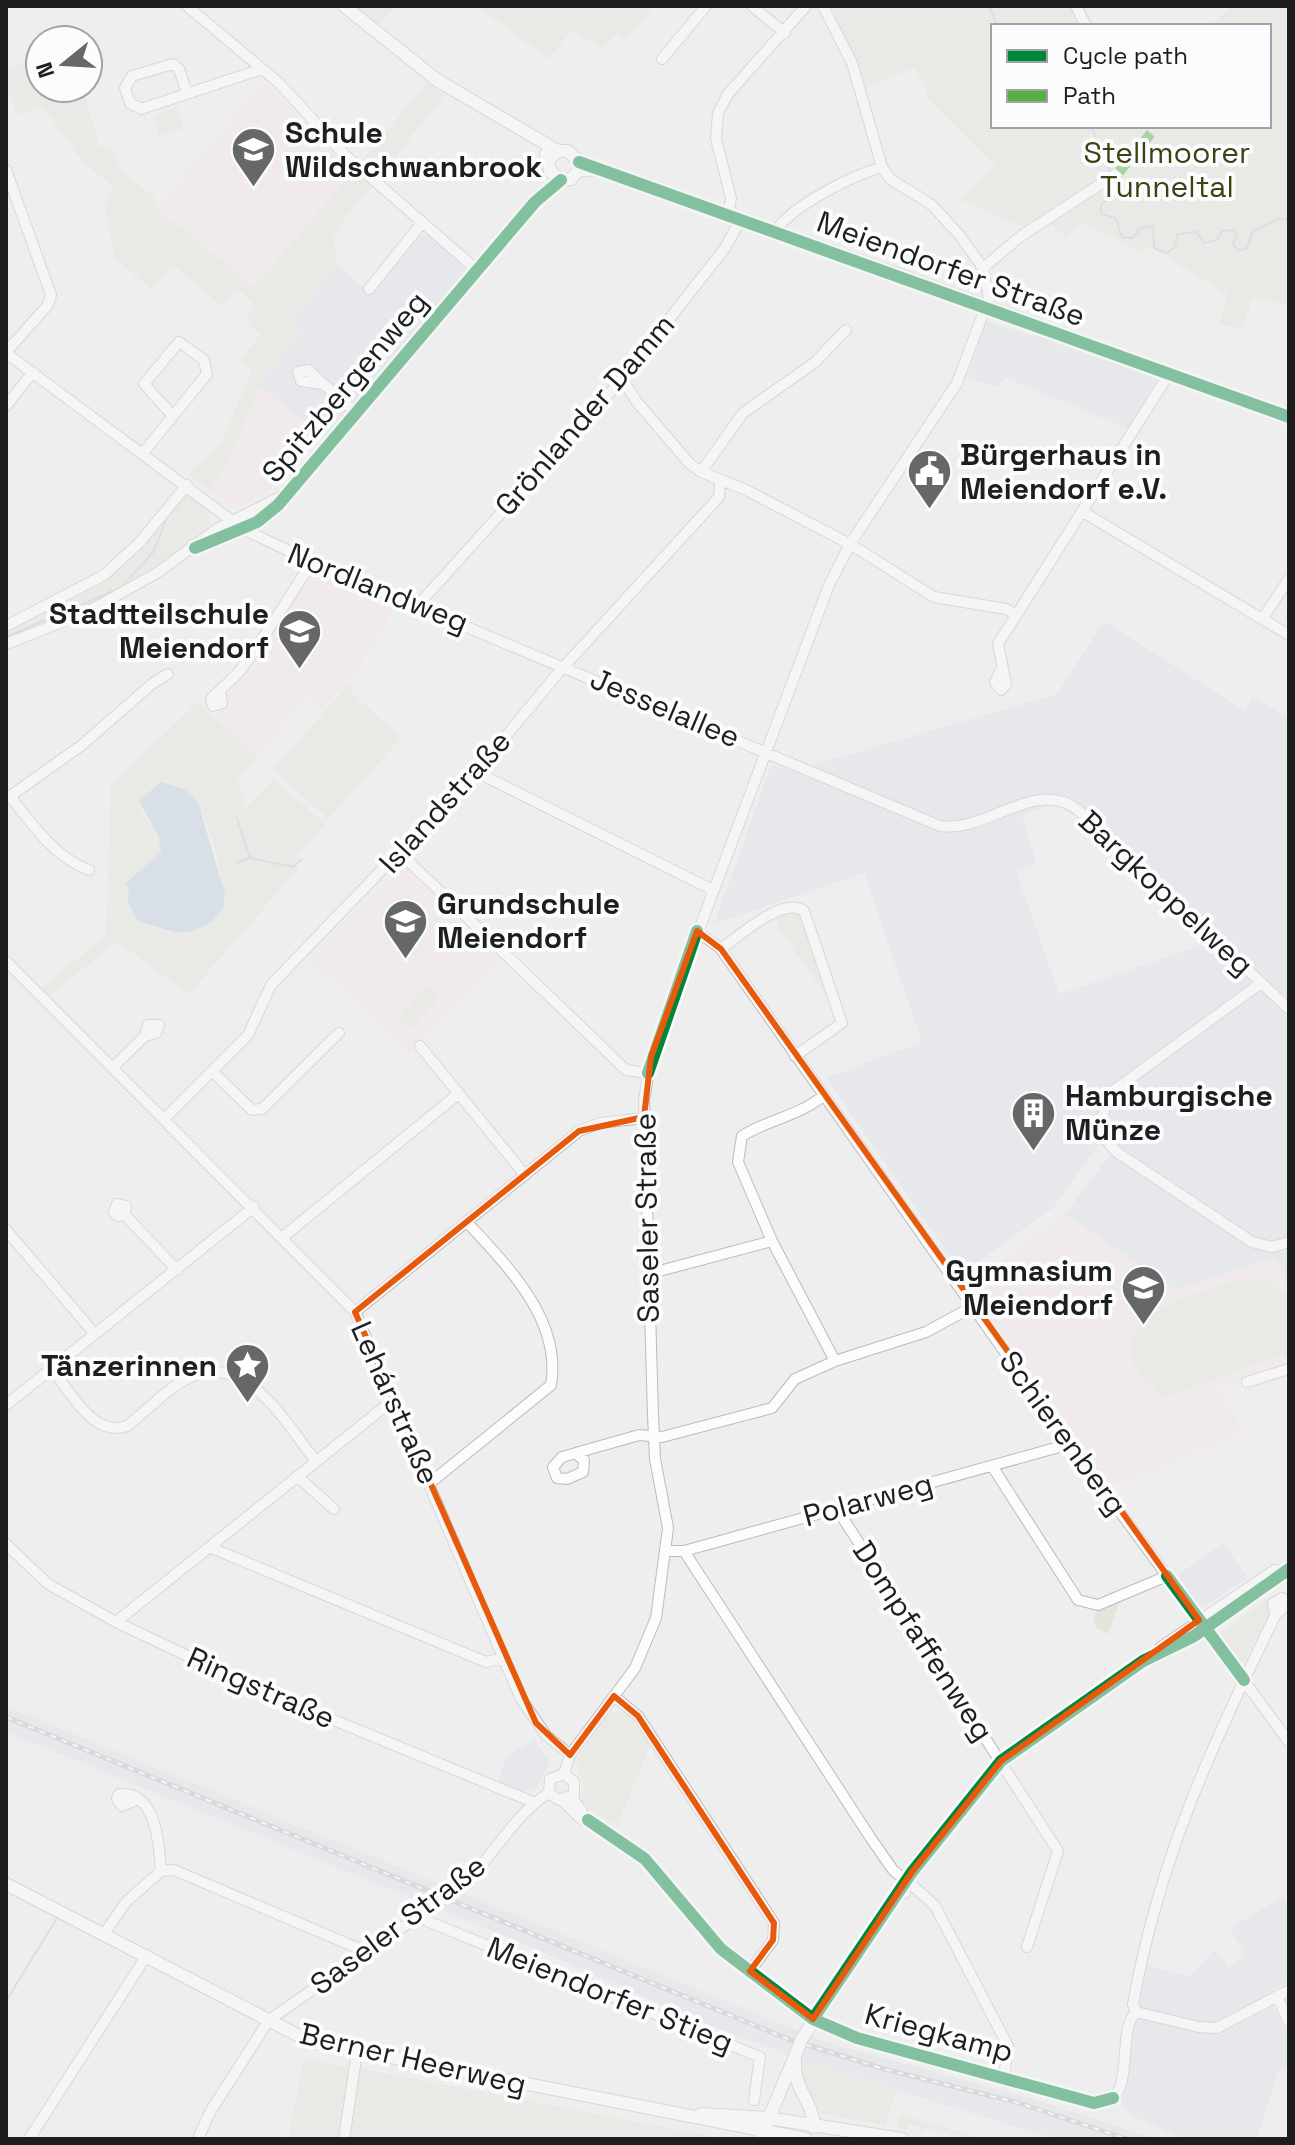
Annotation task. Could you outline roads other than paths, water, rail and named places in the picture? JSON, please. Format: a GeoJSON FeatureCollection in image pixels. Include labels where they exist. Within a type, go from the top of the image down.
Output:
{"type":"FeatureCollection","features":[{"type":"Feature","properties":{"kind":"main road","name":"Meiendorfer Straße"},"geometry":{"type":"LineString","coordinates":[[344,6],[437,80],[538,140],[554,155],[571,152],[578,166],[596,169],[734,217],[1289,417]]}},
{"type":"Feature","properties":{"kind":"main road"},"geometry":{"type":"LineString","coordinates":[[554,155],[556,177],[571,179],[578,166]]}},
{"type":"Feature","properties":{"kind":"main road"},"geometry":{"type":"LineString","coordinates":[[765,2132],[801,2040],[813,2019],[872,1935],[875,1925],[1001,1761],[1157,1654],[1177,1646],[1202,1624],[1289,1566]]}},
{"type":"Feature","properties":{"kind":"main road","name":"Berner Heerweg"},"geometry":{"type":"LineString","coordinates":[[6,1884],[309,2041],[806,2139]]}},
{"type":"Feature","properties":{"kind":"main road"},"geometry":{"type":"LineString","coordinates":[[796,2054],[795,2080],[813,2117],[814,2133]]}},
{"type":"Feature","properties":{"kind":"main road","name":"Berner Heerweg"},"geometry":{"type":"LineString","coordinates":[[765,2132],[902,2139]]}},
{"type":"Feature","properties":{"kind":"street"},"geometry":{"type":"LineString","coordinates":[[187,6],[262,69],[344,154],[477,270]]}},
{"type":"Feature","properties":{"kind":"street"},"geometry":{"type":"LineString","coordinates":[[662,59],[706,6]]}},
{"type":"Feature","properties":{"kind":"street"},"geometry":{"type":"LineString","coordinates":[[752,6],[785,33]]}},
{"type":"Feature","properties":{"kind":"street"},"geometry":{"type":"LineString","coordinates":[[734,217],[716,139],[718,113],[728,94],[806,6]]}},
{"type":"Feature","properties":{"kind":"street"},"geometry":{"type":"LineString","coordinates":[[823,6],[852,63],[882,167],[890,179],[932,205],[983,268],[989,290],[985,308]]}},
{"type":"Feature","properties":{"kind":"street"},"geometry":{"type":"LineString","coordinates":[[1076,6],[1085,24]]}},
{"type":"Feature","properties":{"kind":"street"},"geometry":{"type":"LineString","coordinates":[[187,93],[179,69],[173,64],[132,76],[125,88],[130,103],[136,109],[187,93],[262,69]]}},
{"type":"Feature","properties":{"kind":"street"},"geometry":{"type":"LineString","coordinates":[[775,232],[788,216],[862,173],[882,167]]}},
{"type":"Feature","properties":{"kind":"street"},"geometry":{"type":"LineString","coordinates":[[6,170],[51,295],[48,305],[6,352]]}},
{"type":"Feature","properties":{"kind":"street"},"geometry":{"type":"LineString","coordinates":[[983,268],[1041,221],[1119,172]]}},
{"type":"Feature","properties":{"kind":"street","name":"Spitzbergenweg"},"geometry":{"type":"LineString","coordinates":[[6,644],[85,613],[195,548],[238,525],[264,517],[358,415],[556,177]]}},
{"type":"Feature","properties":{"kind":"street","name":"Grönlander Damm"},"geometry":{"type":"LineString","coordinates":[[419,604],[622,379],[725,248],[734,217]]}},
{"type":"Feature","properties":{"kind":"street"},"geometry":{"type":"LineString","coordinates":[[369,289],[422,223]]}},
{"type":"Feature","properties":{"kind":"street","name":"Saseler Straße"},"geometry":{"type":"LineString","coordinates":[[198,2139],[210,2112],[269,2020],[459,1887],[491,1857],[533,1802],[549,1793],[550,1779],[564,1774],[570,1755],[635,1668],[651,1634],[668,1516],[654,1437],[644,1118],[648,1073],[697,931],[829,585],[850,544],[957,383],[985,308]]}},
{"type":"Feature","properties":{"kind":"street"},"geometry":{"type":"LineString","coordinates":[[701,472],[743,413],[814,363],[846,330]]}},
{"type":"Feature","properties":{"kind":"street"},"geometry":{"type":"LineString","coordinates":[[143,453],[204,379],[208,368],[204,360],[179,342],[144,384],[173,416]]}},
{"type":"Feature","properties":{"kind":"street","name":"Nordlandweg"},"geometry":{"type":"LineString","coordinates":[[6,352],[238,525],[312,562],[565,666]]}},
{"type":"Feature","properties":{"kind":"street"},"geometry":{"type":"LineString","coordinates":[[6,406],[33,372]]}},
{"type":"Feature","properties":{"kind":"street"},"geometry":{"type":"LineString","coordinates":[[1002,668],[996,647],[1169,374]]}},
{"type":"Feature","properties":{"kind":"street"},"geometry":{"type":"LineString","coordinates":[[622,379],[654,423],[689,463],[701,472],[744,489],[850,544],[934,597],[1006,609],[1016,615]]}},
{"type":"Feature","properties":{"kind":"street","name":"Spitzbergenweg"},"geometry":{"type":"LineString","coordinates":[[323,384],[358,415]]}},
{"type":"Feature","properties":{"kind":"street","name":"Islandstraße"},"geometry":{"type":"LineString","coordinates":[[165,1118],[248,1035],[271,985],[476,772],[565,666],[719,497],[720,482]]}},
{"type":"Feature","properties":{"kind":"street"},"geometry":{"type":"LineString","coordinates":[[6,626],[104,575],[139,543],[187,485]]}},
{"type":"Feature","properties":{"kind":"street"},"geometry":{"type":"LineString","coordinates":[[1083,512],[1289,635]]}},
{"type":"Feature","properties":{"kind":"street"},"geometry":{"type":"LineString","coordinates":[[220,690],[240,670],[312,562]]}},
{"type":"Feature","properties":{"kind":"street"},"geometry":{"type":"LineString","coordinates":[[1263,618],[1289,579]]}},
{"type":"Feature","properties":{"kind":"street","name":"Jesselallee"},"geometry":{"type":"LineString","coordinates":[[565,666],[765,751]]}},
{"type":"Feature","properties":{"kind":"street"},"geometry":{"type":"LineString","coordinates":[[89,870],[73,864],[52,846],[8,798],[82,745],[153,683],[168,674]]}},
{"type":"Feature","properties":{"kind":"street","name":"Bargkoppelweg"},"geometry":{"type":"LineString","coordinates":[[765,751],[940,826],[966,825],[1046,798],[1062,799],[1077,809],[1289,1009]]}},
{"type":"Feature","properties":{"kind":"street"},"geometry":{"type":"LineString","coordinates":[[476,772],[713,890]]}},
{"type":"Feature","properties":{"kind":"street"},"geometry":{"type":"LineString","coordinates":[[400,853],[626,1070],[648,1073]]}},
{"type":"Feature","properties":{"kind":"street"},"geometry":{"type":"LineString","coordinates":[[721,949],[774,912],[794,906],[805,913],[842,1023],[795,1056]]}},
{"type":"Feature","properties":{"kind":"street","name":"Schierenberg"},"geometry":{"type":"LineString","coordinates":[[697,931],[721,949],[1070,1444],[1289,1742]]}},
{"type":"Feature","properties":{"kind":"street","name":"Lehárstraße"},"geometry":{"type":"LineString","coordinates":[[6,961],[284,1236],[355,1312],[504,1658],[536,1723],[570,1755]]}},
{"type":"Feature","properties":{"kind":"street"},"geometry":{"type":"LineString","coordinates":[[6,979],[16,971]]}},
{"type":"Feature","properties":{"kind":"street"},"geometry":{"type":"LineString","coordinates":[[1261,983],[1113,1091],[1104,1108],[1102,1124],[1106,1140],[1118,1153],[1252,1242],[1272,1247],[1289,1242]]}},
{"type":"Feature","properties":{"kind":"street"},"geometry":{"type":"LineString","coordinates":[[213,1072],[252,1110],[262,1109],[339,1033]]}},
{"type":"Feature","properties":{"kind":"street"},"geometry":{"type":"LineString","coordinates":[[113,1067],[145,1036]]}},
{"type":"Feature","properties":{"kind":"street"},"geometry":{"type":"LineString","coordinates":[[420,1046],[525,1175]]}},
{"type":"Feature","properties":{"kind":"street"},"geometry":{"type":"LineString","coordinates":[[284,1236],[457,1095]]}},
{"type":"Feature","properties":{"kind":"street"},"geometry":{"type":"LineString","coordinates":[[824,1095],[808,1110],[765,1121],[742,1136],[738,1162],[772,1241],[835,1361]]}},
{"type":"Feature","properties":{"kind":"street"},"geometry":{"type":"LineString","coordinates":[[355,1312],[579,1131],[600,1123],[644,1118]]}},
{"type":"Feature","properties":{"kind":"street"},"geometry":{"type":"LineString","coordinates":[[6,1405],[254,1207]]}},
{"type":"Feature","properties":{"kind":"street"},"geometry":{"type":"LineString","coordinates":[[125,1215],[177,1270]]}},
{"type":"Feature","properties":{"kind":"street"},"geometry":{"type":"LineString","coordinates":[[430,1483],[551,1385],[555,1364],[541,1313],[467,1222]]}},
{"type":"Feature","properties":{"kind":"street"},"geometry":{"type":"LineString","coordinates":[[6,1230],[94,1333]]}},
{"type":"Feature","properties":{"kind":"street"},"geometry":{"type":"LineString","coordinates":[[648,1274],[772,1241]]}},
{"type":"Feature","properties":{"kind":"street"},"geometry":{"type":"LineString","coordinates":[[576,1454],[639,1435],[654,1437],[772,1408],[795,1379],[835,1361],[926,1332],[972,1307]]}},
{"type":"Feature","properties":{"kind":"street"},"geometry":{"type":"LineString","coordinates":[[51,1368],[99,1427],[115,1431],[127,1426],[188,1378],[208,1371],[233,1374],[256,1387],[315,1460]]}},
{"type":"Feature","properties":{"kind":"street"},"geometry":{"type":"LineString","coordinates":[[1247,1382],[1289,1369]]}},
{"type":"Feature","properties":{"kind":"street"},"geometry":{"type":"LineString","coordinates":[[116,1622],[393,1400]]}},
{"type":"Feature","properties":{"kind":"street","name":"Polarweg"},"geometry":{"type":"LineString","coordinates":[[665,1551],[684,1551],[1070,1444]]}},
{"type":"Feature","properties":{"kind":"street"},"geometry":{"type":"LineString","coordinates":[[992,1466],[1078,1600],[1098,1605],[1167,1576]]}},
{"type":"Feature","properties":{"kind":"street"},"geometry":{"type":"LineString","coordinates":[[297,1476],[334,1509]]}},
{"type":"Feature","properties":{"kind":"street","name":"Dompfaffenweg"},"geometry":{"type":"LineString","coordinates":[[837,1509],[1058,1851],[1027,1947]]}},
{"type":"Feature","properties":{"kind":"street","name":"Ringstraße"},"geometry":{"type":"LineString","coordinates":[[6,1544],[48,1584],[116,1622],[251,1686],[533,1802]]}},
{"type":"Feature","properties":{"kind":"street"},"geometry":{"type":"LineString","coordinates":[[209,1547],[486,1662],[504,1658]]}},
{"type":"Feature","properties":{"kind":"street"},"geometry":{"type":"LineString","coordinates":[[684,1551],[893,1870],[907,1886],[935,1906],[1008,2046],[1004,2077]]}},
{"type":"Feature","properties":{"kind":"street"},"geometry":{"type":"LineString","coordinates":[[1275,1616],[1195,1786],[1161,1877],[1142,1951],[1133,2004],[1136,2012],[1209,2029],[1224,2025],[1289,1990]]}},
{"type":"Feature","properties":{"kind":"street"},"geometry":{"type":"LineString","coordinates":[[614,1696],[638,1716],[774,1923],[773,1940],[750,1971]]}},
{"type":"Feature","properties":{"kind":"street"},"geometry":{"type":"LineString","coordinates":[[549,1793],[568,1798],[574,1782],[564,1774]]}},
{"type":"Feature","properties":{"kind":"street","name":"Kriegkamp"},"geometry":{"type":"LineString","coordinates":[[568,1798],[588,1820],[645,1859],[713,1941],[813,2019],[857,2038],[1094,2103],[1113,2098],[1122,2078],[1131,2017],[1136,2012]]}},
{"type":"Feature","properties":{"kind":"street"},"geometry":{"type":"LineString","coordinates":[[136,1800],[157,1827],[161,1871]]}},
{"type":"Feature","properties":{"kind":"street"},"geometry":{"type":"LineString","coordinates":[[104,1934],[126,1902],[161,1871],[174,1870],[367,1952]]}},
{"type":"Feature","properties":{"kind":"street","name":"Meiendorfer Stieg"},"geometry":{"type":"LineString","coordinates":[[423,1913],[427,1921],[760,2057],[754,2100]]}},
{"type":"Feature","properties":{"kind":"street"},"geometry":{"type":"LineString","coordinates":[[29,2139],[147,1955]]}},
{"type":"Feature","properties":{"kind":"street"},"geometry":{"type":"LineString","coordinates":[[1277,1997],[1289,2022]]}},
{"type":"Feature","properties":{"kind":"street"},"geometry":{"type":"LineString","coordinates":[[344,2139],[357,2052]]}},
{"type":"Feature","properties":{"kind":"water"},"geometry":{"type":"Polygon","coordinates":[[[161,782],[184,789],[198,802],[225,894],[223,909],[211,922],[193,931],[176,933],[138,921],[127,901],[129,889],[125,884],[161,852],[158,835],[139,801],[161,782]]]}},
{"type":"Feature","properties":{"kind":"waterway"},"geometry":{"type":"LineString","coordinates":[[989,6],[996,24]]}},
{"type":"Feature","properties":{"kind":"waterway"},"geometry":{"type":"LineString","coordinates":[[1092,128],[1110,172]]}},
{"type":"Feature","properties":{"kind":"waterway"},"geometry":{"type":"LineString","coordinates":[[1112,182],[1114,193],[1101,205],[1101,214],[1117,220],[1124,238],[1132,238],[1140,229],[1153,226],[1154,248],[1166,253],[1175,247],[1177,234],[1197,232],[1204,243],[1217,240],[1222,231],[1234,230],[1237,235],[1233,243],[1238,251],[1247,248],[1253,231],[1278,219],[1289,220]]}},
{"type":"Feature","properties":{"kind":"waterway"},"geometry":{"type":"LineString","coordinates":[[130,578],[154,551],[165,522]]}},
{"type":"Feature","properties":{"kind":"waterway"},"geometry":{"type":"LineString","coordinates":[[6,637],[113,591]]}},
{"type":"Feature","properties":{"kind":"waterway"},"geometry":{"type":"LineString","coordinates":[[237,818],[250,858],[238,862]]}},
{"type":"Feature","properties":{"kind":"waterway"},"geometry":{"type":"LineString","coordinates":[[250,858],[293,867],[302,859]]}},
{"type":"Feature","properties":{"kind":"waterway"},"geometry":{"type":"LineString","coordinates":[[6,2001],[57,1918]]}},
{"type":"Feature","properties":{"kind":"railway"},"geometry":{"type":"LineString","coordinates":[[6,1717],[788,2039],[884,2069],[1019,2103],[1127,2139]]}},
{"type":"Feature","properties":{"kind":"place","name":"Schule Wildschwanbrook"},"geometry":{"type":"Point","coordinates":[254,189]}},
{"type":"Feature","properties":{"kind":"place","name":"Bürgerhaus in Meiendorf e.V."},"geometry":{"type":"Point","coordinates":[929,511]}},
{"type":"Feature","properties":{"kind":"place","name":"Stadtteilschule Meiendorf"},"geometry":{"type":"Point","coordinates":[300,670]}},
{"type":"Feature","properties":{"kind":"place","name":"Grundschule Meiendorf"},"geometry":{"type":"Point","coordinates":[406,960]}},
{"type":"Feature","properties":{"kind":"place","name":"Hamburgische Münze"},"geometry":{"type":"Point","coordinates":[1034,1152]}},
{"type":"Feature","properties":{"kind":"place","name":"Gymnasium Meiendorf"},"geometry":{"type":"Point","coordinates":[1144,1327]}},
{"type":"Feature","properties":{"kind":"place","name":"Tänzerinnen"},"geometry":{"type":"Point","coordinates":[248,1405]}},
{"type":"Feature","properties":{"kind":"park label","name":"Stellmoorer Tunneltal"},"geometry":{"type":"Point","coordinates":[1167,170]}}]}
